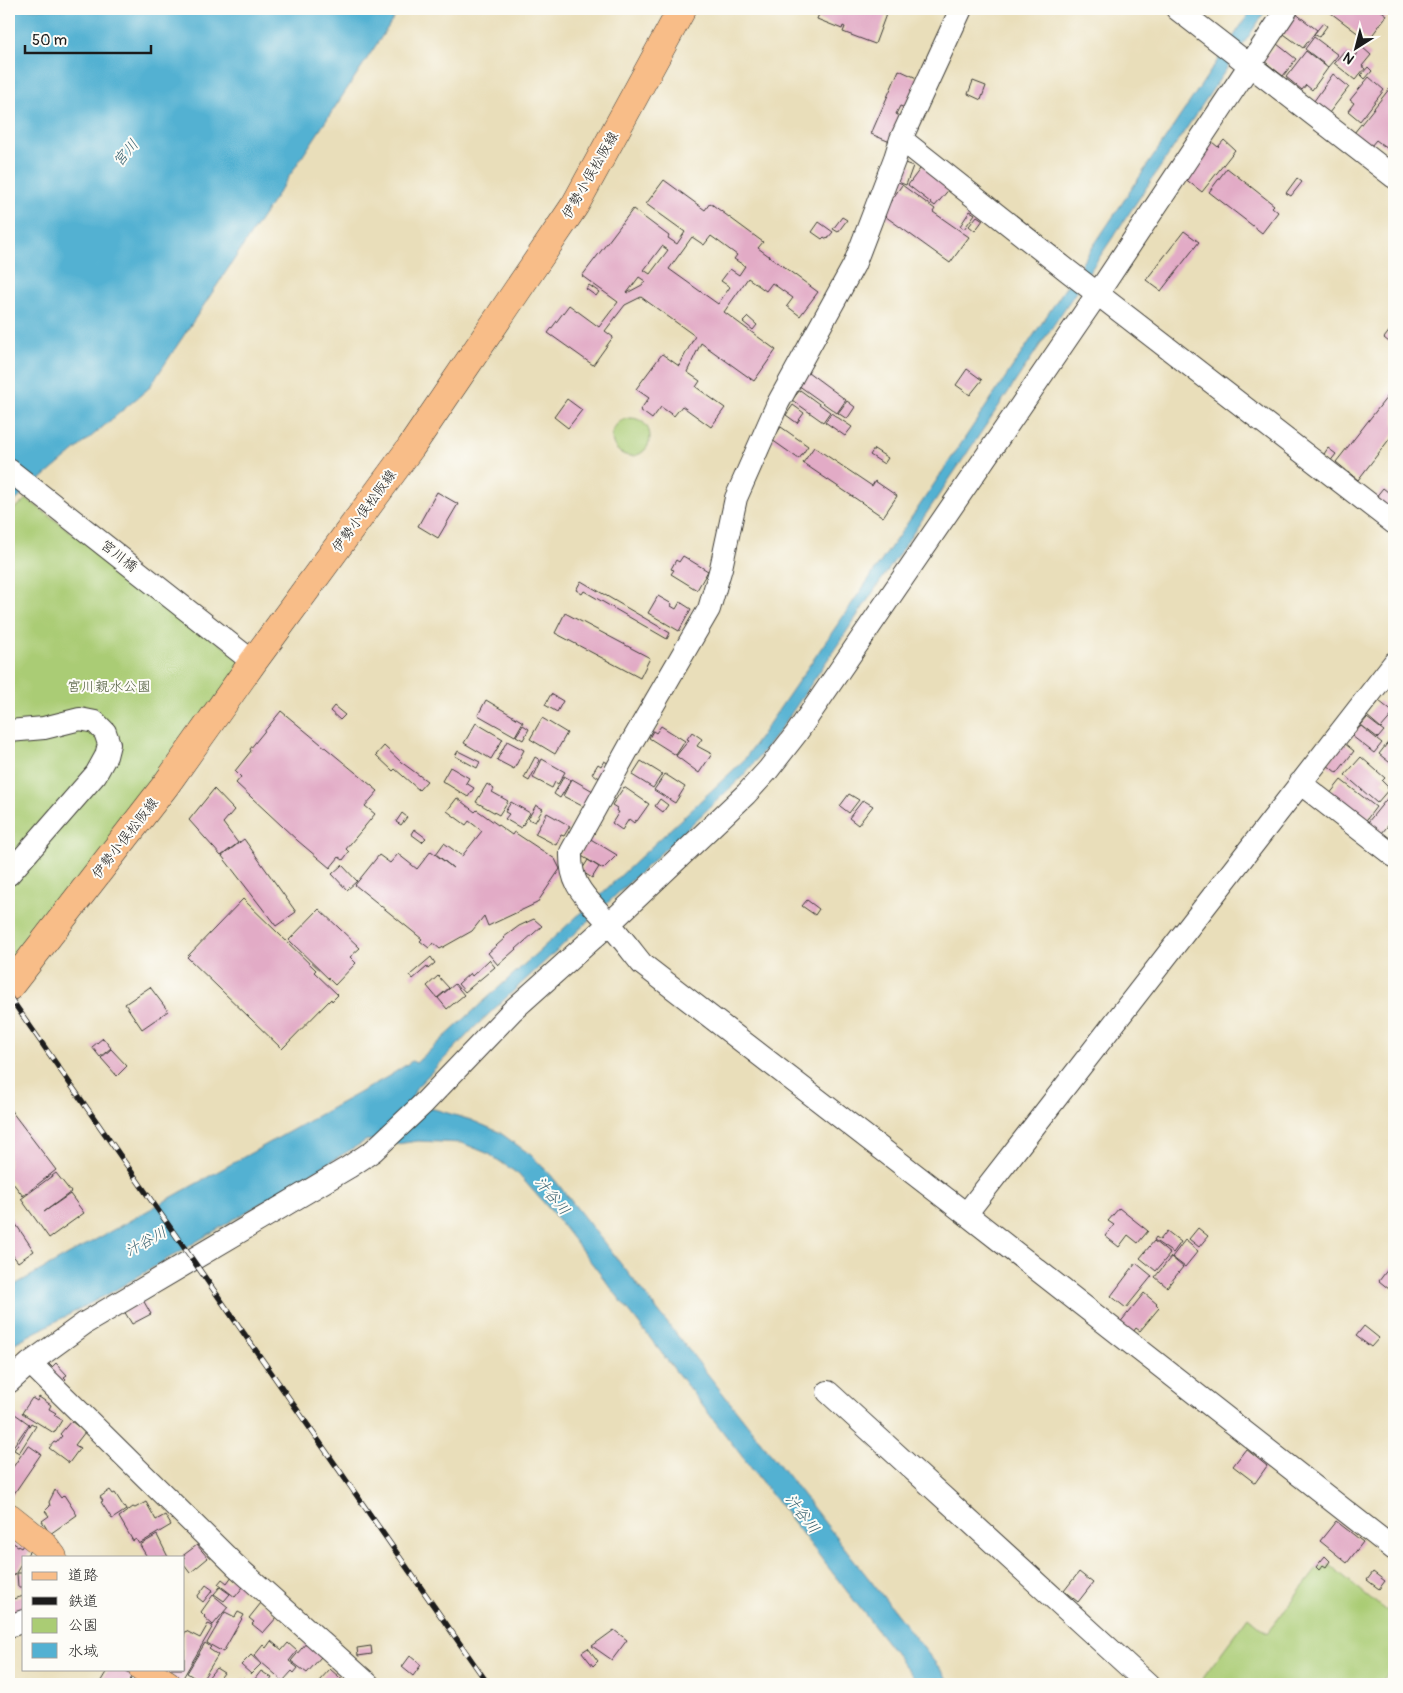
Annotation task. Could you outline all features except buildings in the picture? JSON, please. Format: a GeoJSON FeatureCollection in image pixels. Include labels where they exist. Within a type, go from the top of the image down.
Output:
{"type":"FeatureCollection","features":[{"type":"Feature","properties":{"kind":"main road","name":"伊勢小俣松阪線"},"geometry":{"type":"LineString","coordinates":[[9,987],[165,786],[411,447],[575,204],[682,9]]}},
{"type":"Feature","properties":{"kind":"main road"},"geometry":{"type":"LineString","coordinates":[[9,1517],[43,1544],[51,1556]]}},
{"type":"Feature","properties":{"kind":"main road"},"geometry":{"type":"LineString","coordinates":[[145,1670],[167,1684]]}},
{"type":"Feature","properties":{"kind":"street"},"geometry":{"type":"LineString","coordinates":[[961,9],[901,139],[854,265],[778,403],[736,498],[721,568],[709,609],[571,852],[571,864],[575,879],[583,896],[608,922],[642,964],[966,1214],[1394,1549]]}},
{"type":"Feature","properties":{"kind":"street"},"geometry":{"type":"LineString","coordinates":[[1177,9],[1394,177]]}},
{"type":"Feature","properties":{"kind":"street"},"geometry":{"type":"LineString","coordinates":[[9,1382],[30,1363],[85,1323],[373,1151],[424,1103],[513,1010],[746,794],[790,742],[1246,62],[1287,9]]}},
{"type":"Feature","properties":{"kind":"street"},"geometry":{"type":"LineString","coordinates":[[901,139],[1068,271],[1394,523]]}},
{"type":"Feature","properties":{"kind":"street","name":"宮川橋"},"geometry":{"type":"LineString","coordinates":[[9,470],[254,662]]}},
{"type":"Feature","properties":{"kind":"street"},"geometry":{"type":"LineString","coordinates":[[966,1214],[1394,663]]}},
{"type":"Feature","properties":{"kind":"street"},"geometry":{"type":"LineString","coordinates":[[9,731],[44,728],[80,718],[95,722],[105,732],[109,744],[106,756],[96,774],[9,874]]}},
{"type":"Feature","properties":{"kind":"street"},"geometry":{"type":"LineString","coordinates":[[1300,783],[1394,856]]}},
{"type":"Feature","properties":{"kind":"street"},"geometry":{"type":"LineString","coordinates":[[30,1363],[235,1564],[368,1684]]}},
{"type":"Feature","properties":{"kind":"street"},"geometry":{"type":"LineString","coordinates":[[828,1392],[1148,1684]]}},
{"type":"Feature","properties":{"kind":"street"},"geometry":{"type":"LineString","coordinates":[[9,1626],[22,1622]]}},
{"type":"Feature","properties":{"kind":"green space"},"geometry":{"type":"Polygon","coordinates":[[[631,418],[638,419],[644,424],[649,430],[649,444],[644,450],[638,455],[631,456],[624,455],[618,450],[613,444],[612,437],[613,430],[618,424],[624,419],[631,418]]]}},
{"type":"Feature","properties":{"kind":"green space","name":"宮川親水公園"},"geometry":{"type":"Polygon","coordinates":[[[27,499],[250,666],[9,986],[9,513],[27,499]]]}},
{"type":"Feature","properties":{"kind":"green space"},"geometry":{"type":"Polygon","coordinates":[[[1324,1560],[1386,1611],[1394,1600],[1394,1665],[1379,1684],[1198,1684],[1248,1617],[1267,1633],[1324,1560]]]}},
{"type":"Feature","properties":{"kind":"water","name":"宮川"},"geometry":{"type":"Polygon","coordinates":[[[9,9],[400,9],[149,388],[9,506],[9,9]]]}},
{"type":"Feature","properties":{"kind":"water","name":"汁谷川"},"geometry":{"type":"Polygon","coordinates":[[[1252,9],[1267,9],[778,733],[742,777],[476,1026],[416,1088],[409,1106],[434,1109],[471,1120],[499,1132],[531,1155],[550,1174],[952,1684],[919,1684],[552,1212],[518,1174],[489,1154],[462,1143],[418,1141],[397,1144],[367,1140],[112,1292],[9,1346],[9,1288],[389,1076],[412,1061],[416,1063],[584,910],[744,760],[922,502],[1252,9]]]}},
{"type":"Feature","properties":{"kind":"railway"},"geometry":{"type":"LineString","coordinates":[[9,996],[488,1684]]}}]}
